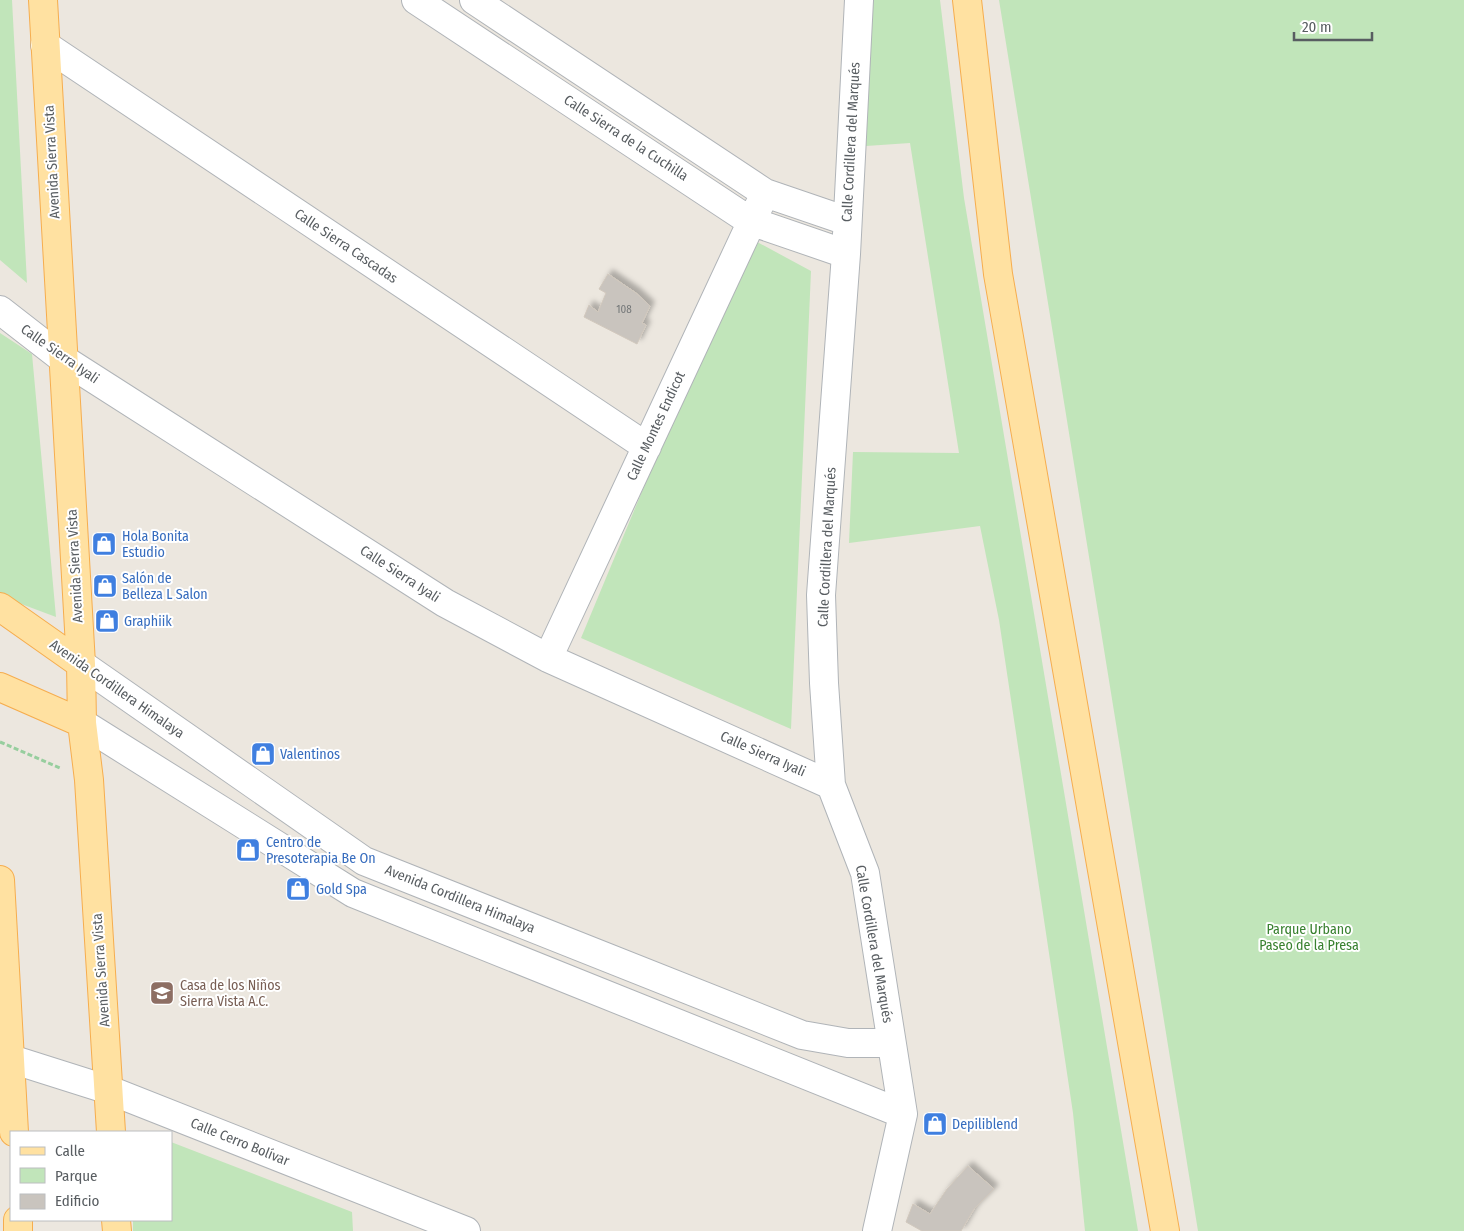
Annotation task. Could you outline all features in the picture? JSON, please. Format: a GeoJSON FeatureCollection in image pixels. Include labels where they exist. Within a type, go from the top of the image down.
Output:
{"type":"FeatureCollection","features":[{"type":"Feature","properties":{"kind":"main road","name":"Avenida Sierra Vista"},"geometry":{"type":"LineString","coordinates":[[43,0],[62,359],[81,664],[82,723],[88,780],[111,1131]]}},
{"type":"Feature","properties":{"kind":"main road"},"geometry":{"type":"LineString","coordinates":[[967,0],[998,274],[1165,1231]]}},
{"type":"Feature","properties":{"kind":"main road","name":"Avenida Cordillera Himalaya"},"geometry":{"type":"LineString","coordinates":[[0,607],[81,664]]}},
{"type":"Feature","properties":{"kind":"main road"},"geometry":{"type":"LineString","coordinates":[[0,687],[82,723]]}},
{"type":"Feature","properties":{"kind":"main road"},"geometry":{"type":"LineString","coordinates":[[0,880],[14,1131]]}},
{"type":"Feature","properties":{"kind":"street","name":"Calle Sierra de la Cuchilla"},"geometry":{"type":"LineString","coordinates":[[416,0],[750,221],[846,254]]}},
{"type":"Feature","properties":{"kind":"street"},"geometry":{"type":"LineString","coordinates":[[474,0],[765,193],[847,221]]}},
{"type":"Feature","properties":{"kind":"street","name":"Calle Cordillera del Marqués"},"geometry":{"type":"LineString","coordinates":[[859,0],[846,254],[822,595],[824,683],[831,785],[864,873],[903,1114]]}},
{"type":"Feature","properties":{"kind":"street","name":"Calle Sierra Cascadas"},"geometry":{"type":"LineString","coordinates":[[45,45],[646,447]]}},
{"type":"Feature","properties":{"kind":"street","name":"Calle Montes Endicot"},"geometry":{"type":"LineString","coordinates":[[548,658],[750,221],[765,193]]}},
{"type":"Feature","properties":{"kind":"street","name":"Calle Sierra Iyali"},"geometry":{"type":"LineString","coordinates":[[0,310],[62,359],[445,603],[548,658],[831,785]]}},
{"type":"Feature","properties":{"kind":"street","name":"Avenida Cordillera Himalaya"},"geometry":{"type":"LineString","coordinates":[[81,664],[364,861],[802,1035],[848,1043],[891,1043]]}},
{"type":"Feature","properties":{"kind":"street"},"geometry":{"type":"LineString","coordinates":[[82,723],[353,893],[903,1114],[877,1231]]}},
{"type":"Feature","properties":{"kind":"street"},"geometry":{"type":"LineString","coordinates":[[823,1082],[813,1065],[814,1052],[826,1039]]}},
{"type":"Feature","properties":{"kind":"street","name":"Calle Cerro Bolívar"},"geometry":{"type":"LineString","coordinates":[[11,1059],[109,1090],[466,1231]]}},
{"type":"Feature","properties":{"kind":"path"},"geometry":{"type":"LineString","coordinates":[[0,742],[88,780]]}},
{"type":"Feature","properties":{"kind":"green space"},"geometry":{"type":"Polygon","coordinates":[[[0,0],[12,0],[27,283],[0,260],[0,0]]]}},
{"type":"Feature","properties":{"kind":"green space"},"geometry":{"type":"Polygon","coordinates":[[[873,0],[940,0],[964,198],[1138,1231],[1085,1231],[1073,1113],[999,620],[980,526],[849,543],[853,452],[959,453],[910,143],[866,146],[873,0]]]}},
{"type":"Feature","properties":{"kind":"green space","name":"Parque Urbano Paseo de la Presa"},"geometry":{"type":"Polygon","coordinates":[[[999,0],[1464,0],[1464,1231],[1198,1231],[999,0]]]}},
{"type":"Feature","properties":{"kind":"green space"},"geometry":{"type":"Polygon","coordinates":[[[748,237],[811,271],[791,729],[581,638],[748,237]]]}},
{"type":"Feature","properties":{"kind":"green space"},"geometry":{"type":"Polygon","coordinates":[[[0,333],[32,354],[56,617],[0,596],[0,333]]]}},
{"type":"Feature","properties":{"kind":"green space"},"geometry":{"type":"Polygon","coordinates":[[[172,1142],[352,1212],[353,1231],[133,1231],[133,1221],[172,1221],[172,1142]]]}},
{"type":"Feature","properties":{"kind":"building"},"geometry":{"type":"Polygon","coordinates":[[[608,274],[636,293],[650,306],[642,323],[646,325],[637,344],[584,317],[589,305],[598,312],[606,293],[599,289],[608,274]]]}},
{"type":"Feature","properties":{"kind":"building"},"geometry":{"type":"Polygon","coordinates":[[[968,1166],[994,1189],[974,1209],[961,1231],[922,1231],[906,1222],[913,1204],[930,1214],[947,1189],[968,1166]]]}},
{"type":"Feature","properties":{"kind":"place","name":"Hola Bonita Estudio"},"geometry":{"type":"Point","coordinates":[104,544]}},
{"type":"Feature","properties":{"kind":"place","name":"Salón de Belleza L Salon"},"geometry":{"type":"Point","coordinates":[105,586]}},
{"type":"Feature","properties":{"kind":"place","name":"Graphiik"},"geometry":{"type":"Point","coordinates":[107,621]}},
{"type":"Feature","properties":{"kind":"place","name":"Valentinos"},"geometry":{"type":"Point","coordinates":[263,754]}},
{"type":"Feature","properties":{"kind":"place","name":"Centro de Presoterapia Be On"},"geometry":{"type":"Point","coordinates":[248,850]}},
{"type":"Feature","properties":{"kind":"place","name":"Gold Spa"},"geometry":{"type":"Point","coordinates":[298,889]}},
{"type":"Feature","properties":{"kind":"place","name":"Casa de los Niños Sierra Vista A.C."},"geometry":{"type":"Point","coordinates":[162,993]}},
{"type":"Feature","properties":{"kind":"place","name":"Depiliblend"},"geometry":{"type":"Point","coordinates":[935,1124]}}]}
